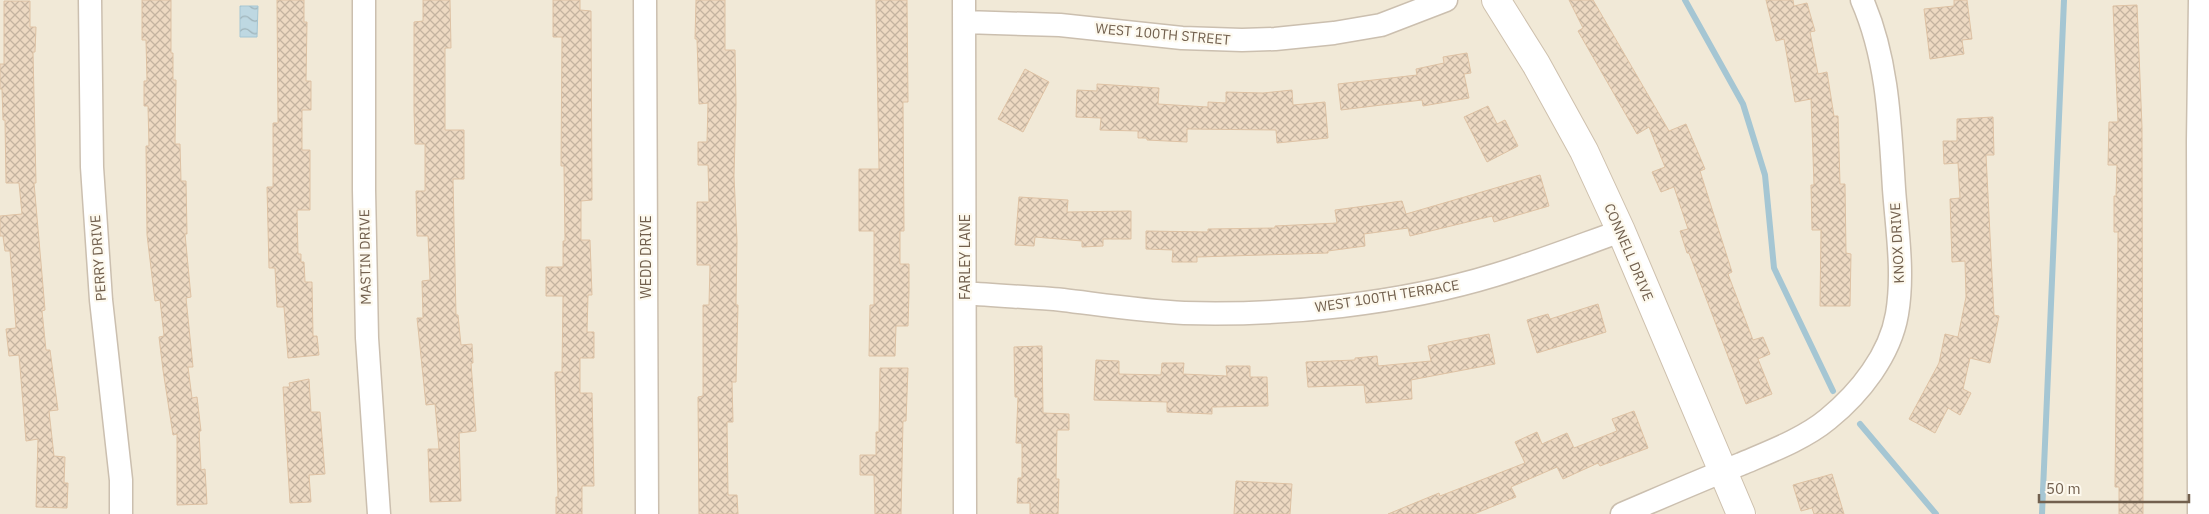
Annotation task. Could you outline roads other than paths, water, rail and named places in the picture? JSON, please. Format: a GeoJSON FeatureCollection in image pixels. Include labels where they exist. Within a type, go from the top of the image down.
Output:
{"type":"FeatureCollection","features":[{"type":"Feature","properties":{"kind":"street","name":"PERRY DRIVE"},"geometry":{"type":"LineString","coordinates":[[90,0],[92,167],[101,300],[120,471],[121,514]]}},
{"type":"Feature","properties":{"kind":"street","name":"MASTIN DRIVE"},"geometry":{"type":"LineString","coordinates":[[364,0],[364,190],[367,338],[379,514]]}},
{"type":"Feature","properties":{"kind":"street","name":"WEDD DRIVE"},"geometry":{"type":"LineString","coordinates":[[645,0],[647,514]]}},
{"type":"Feature","properties":{"kind":"street","name":"WEST 100TH STREET"},"geometry":{"type":"LineString","coordinates":[[964,11],[1060,25],[1182,38],[1267,40],[1334,34],[1381,25],[1446,0]]}},
{"type":"Feature","properties":{"kind":"street","name":"CONNELL DRIVE"},"geometry":{"type":"LineString","coordinates":[[1496,0],[1536,64],[1584,151],[1621,231],[1741,514]]}},
{"type":"Feature","properties":{"kind":"street","name":"KNOX DRIVE"},"geometry":{"type":"LineString","coordinates":[[1622,514],[1786,444],[1828,420],[1862,385],[1882,357],[1897,316],[1901,282],[1889,122],[1882,68],[1875,34],[1862,0]]}},
{"type":"Feature","properties":{"kind":"street"},"geometry":{"type":"LineString","coordinates":[[2199,514],[2204,483],[2204,140],[2200,0]]}},
{"type":"Feature","properties":{"kind":"street","name":"FARLEY LANE"},"geometry":{"type":"LineString","coordinates":[[964,11],[965,514]]}},
{"type":"Feature","properties":{"kind":"street","name":"WEST 100TH TERRACE"},"geometry":{"type":"LineString","coordinates":[[965,294],[1062,300],[1140,310],[1185,313],[1254,313],[1321,308],[1377,300],[1460,284],[1621,231]]}},
{"type":"Feature","properties":{"kind":"water"},"geometry":{"type":"Polygon","coordinates":[[[240,6],[258,6],[257,37],[240,37],[240,6]]]}},
{"type":"Feature","properties":{"kind":"waterway"},"geometry":{"type":"LineString","coordinates":[[1685,0],[1743,104],[1765,175],[1774,268],[1833,391]]}},
{"type":"Feature","properties":{"kind":"waterway"},"geometry":{"type":"LineString","coordinates":[[2042,514],[2064,0]]}},
{"type":"Feature","properties":{"kind":"waterway"},"geometry":{"type":"LineString","coordinates":[[1860,424],[1936,514]]}}]}
